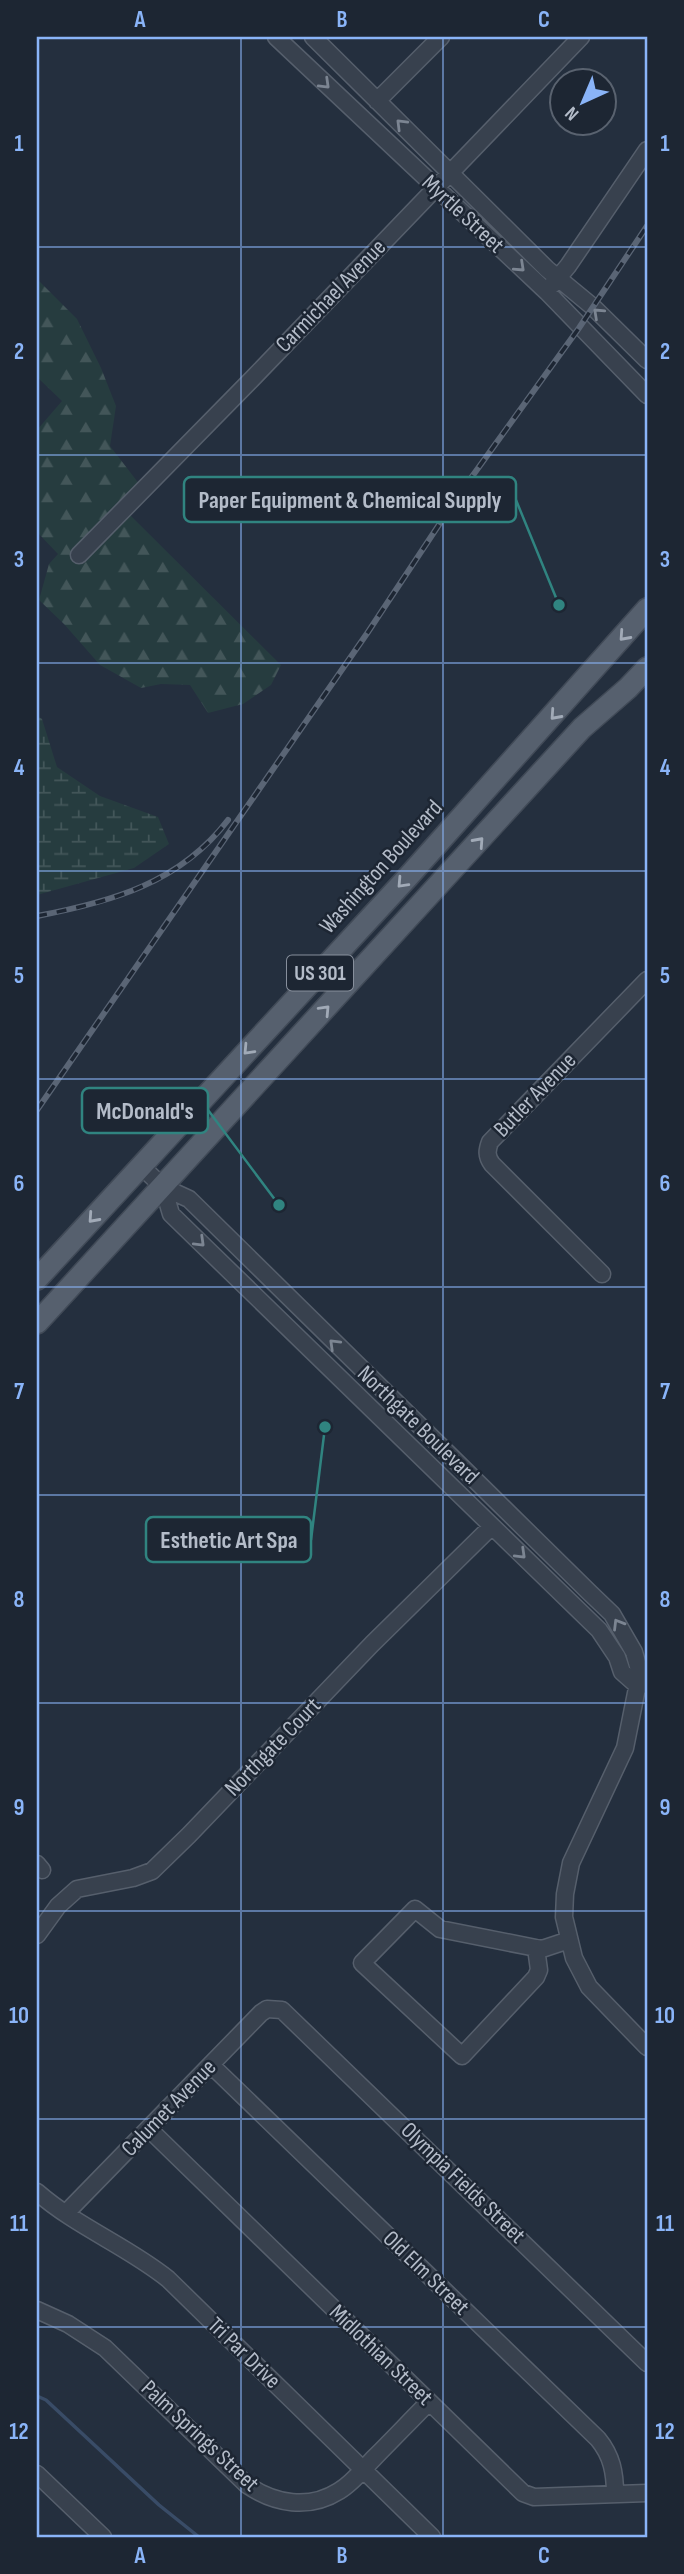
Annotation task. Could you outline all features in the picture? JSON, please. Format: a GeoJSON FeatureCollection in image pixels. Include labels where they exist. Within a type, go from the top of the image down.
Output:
{"type":"FeatureCollection","features":[{"type":"Feature","properties":{"kind":"main road","name":"Washington Boulevard"},"geometry":{"type":"LineString","coordinates":[[37,1279],[408,878],[647,609]]}},
{"type":"Feature","properties":{"kind":"main road","name":"US 301"},"geometry":{"type":"LineString","coordinates":[[37,1323],[582,728],[628,688],[647,667]]}},
{"type":"Feature","properties":{"kind":"street","name":"Myrtle Street"},"geometry":{"type":"LineString","coordinates":[[276,37],[294,43],[435,187],[547,292],[647,395]]}},
{"type":"Feature","properties":{"kind":"street","name":"Myrtle Street"},"geometry":{"type":"LineString","coordinates":[[313,37],[557,277],[647,360]]}},
{"type":"Feature","properties":{"kind":"street"},"geometry":{"type":"LineString","coordinates":[[377,101],[441,37]]}},
{"type":"Feature","properties":{"kind":"street","name":"Carmichael Avenue"},"geometry":{"type":"LineString","coordinates":[[79,555],[581,37]]}},
{"type":"Feature","properties":{"kind":"street"},"geometry":{"type":"LineString","coordinates":[[547,292],[568,266],[647,150]]}},
{"type":"Feature","properties":{"kind":"street","name":"Butler Avenue"},"geometry":{"type":"LineString","coordinates":[[602,1274],[492,1164],[487,1154],[490,1142],[647,980]]}},
{"type":"Feature","properties":{"kind":"street","name":"Northgate Boulevard"},"geometry":{"type":"LineString","coordinates":[[141,1166],[163,1187],[189,1199],[612,1614],[634,1652],[643,1686],[625,1748],[576,1850],[568,1874],[564,1911],[574,1958],[589,1987],[647,2047]]}},
{"type":"Feature","properties":{"kind":"street","name":"Northgate Boulevard"},"geometry":{"type":"LineString","coordinates":[[163,1187],[171,1214],[599,1630],[617,1657],[622,1672],[643,1686]]}},
{"type":"Feature","properties":{"kind":"street","name":"Northgate Court"},"geometry":{"type":"LineString","coordinates":[[37,1935],[58,1906],[78,1889],[133,1878],[152,1871],[372,1644],[492,1525]]}},
{"type":"Feature","properties":{"kind":"street"},"geometry":{"type":"LineString","coordinates":[[536,1948],[539,1969],[536,1978],[462,2056],[362,1963],[415,1909],[440,1929],[542,1949],[569,1940]]}},
{"type":"Feature","properties":{"kind":"street","name":"Calumet Avenue"},"geometry":{"type":"LineString","coordinates":[[66,2213],[261,2013],[275,2008]]}},
{"type":"Feature","properties":{"kind":"street","name":"Olympia Fields Street"},"geometry":{"type":"LineString","coordinates":[[275,2008],[289,2014],[647,2362]]}},
{"type":"Feature","properties":{"kind":"street","name":"Old Elm Street"},"geometry":{"type":"LineString","coordinates":[[211,2065],[598,2439],[611,2461],[615,2475],[615,2494]]}},
{"type":"Feature","properties":{"kind":"street","name":"Midlothian Street"},"geometry":{"type":"LineString","coordinates":[[149,2129],[527,2495],[534,2497],[647,2493]]}},
{"type":"Feature","properties":{"kind":"street","name":"Tri Par Drive"},"geometry":{"type":"LineString","coordinates":[[37,2192],[66,2213],[135,2254],[168,2279],[432,2537]]}},
{"type":"Feature","properties":{"kind":"street","name":"Palm Springs Street"},"geometry":{"type":"LineString","coordinates":[[37,2310],[68,2324],[105,2348],[247,2485],[260,2494],[289,2502],[320,2500],[342,2490],[429,2402]]}},
{"type":"Feature","properties":{"kind":"street"},"geometry":{"type":"LineString","coordinates":[[37,2473],[93,2534]]}},
{"type":"Feature","properties":{"kind":"green space"},"geometry":{"type":"Polygon","coordinates":[[[37,279],[77,319],[116,406],[110,446],[140,485],[71,555],[79,563],[128,513],[281,665],[271,685],[243,704],[208,713],[190,685],[161,684],[141,688],[100,665],[39,600],[49,564],[58,554],[37,532],[37,430],[62,401],[37,377],[37,279]]]}},
{"type":"Feature","properties":{"kind":"green space"},"geometry":{"type":"Polygon","coordinates":[[[37,715],[42,719],[57,767],[100,796],[158,817],[169,844],[134,868],[37,895],[37,715]]]}},
{"type":"Feature","properties":{"kind":"waterway"},"geometry":{"type":"LineString","coordinates":[[37,2396],[46,2400],[159,2505],[199,2537]]}},
{"type":"Feature","properties":{"kind":"railway"},"geometry":{"type":"LineString","coordinates":[[37,1110],[368,632],[458,496],[579,328],[647,226]]}},
{"type":"Feature","properties":{"kind":"railway"},"geometry":{"type":"LineString","coordinates":[[37,916],[117,896],[166,874],[209,842],[228,820]]}},
{"type":"Feature","properties":{"kind":"place","name":"Paper Equipment & Chemical Supply"},"geometry":{"type":"Point","coordinates":[559,605]}},
{"type":"Feature","properties":{"kind":"place","name":"McDonald's"},"geometry":{"type":"Point","coordinates":[279,1205]}},
{"type":"Feature","properties":{"kind":"place","name":"Esthetic Art Spa"},"geometry":{"type":"Point","coordinates":[325,1427]}}]}
